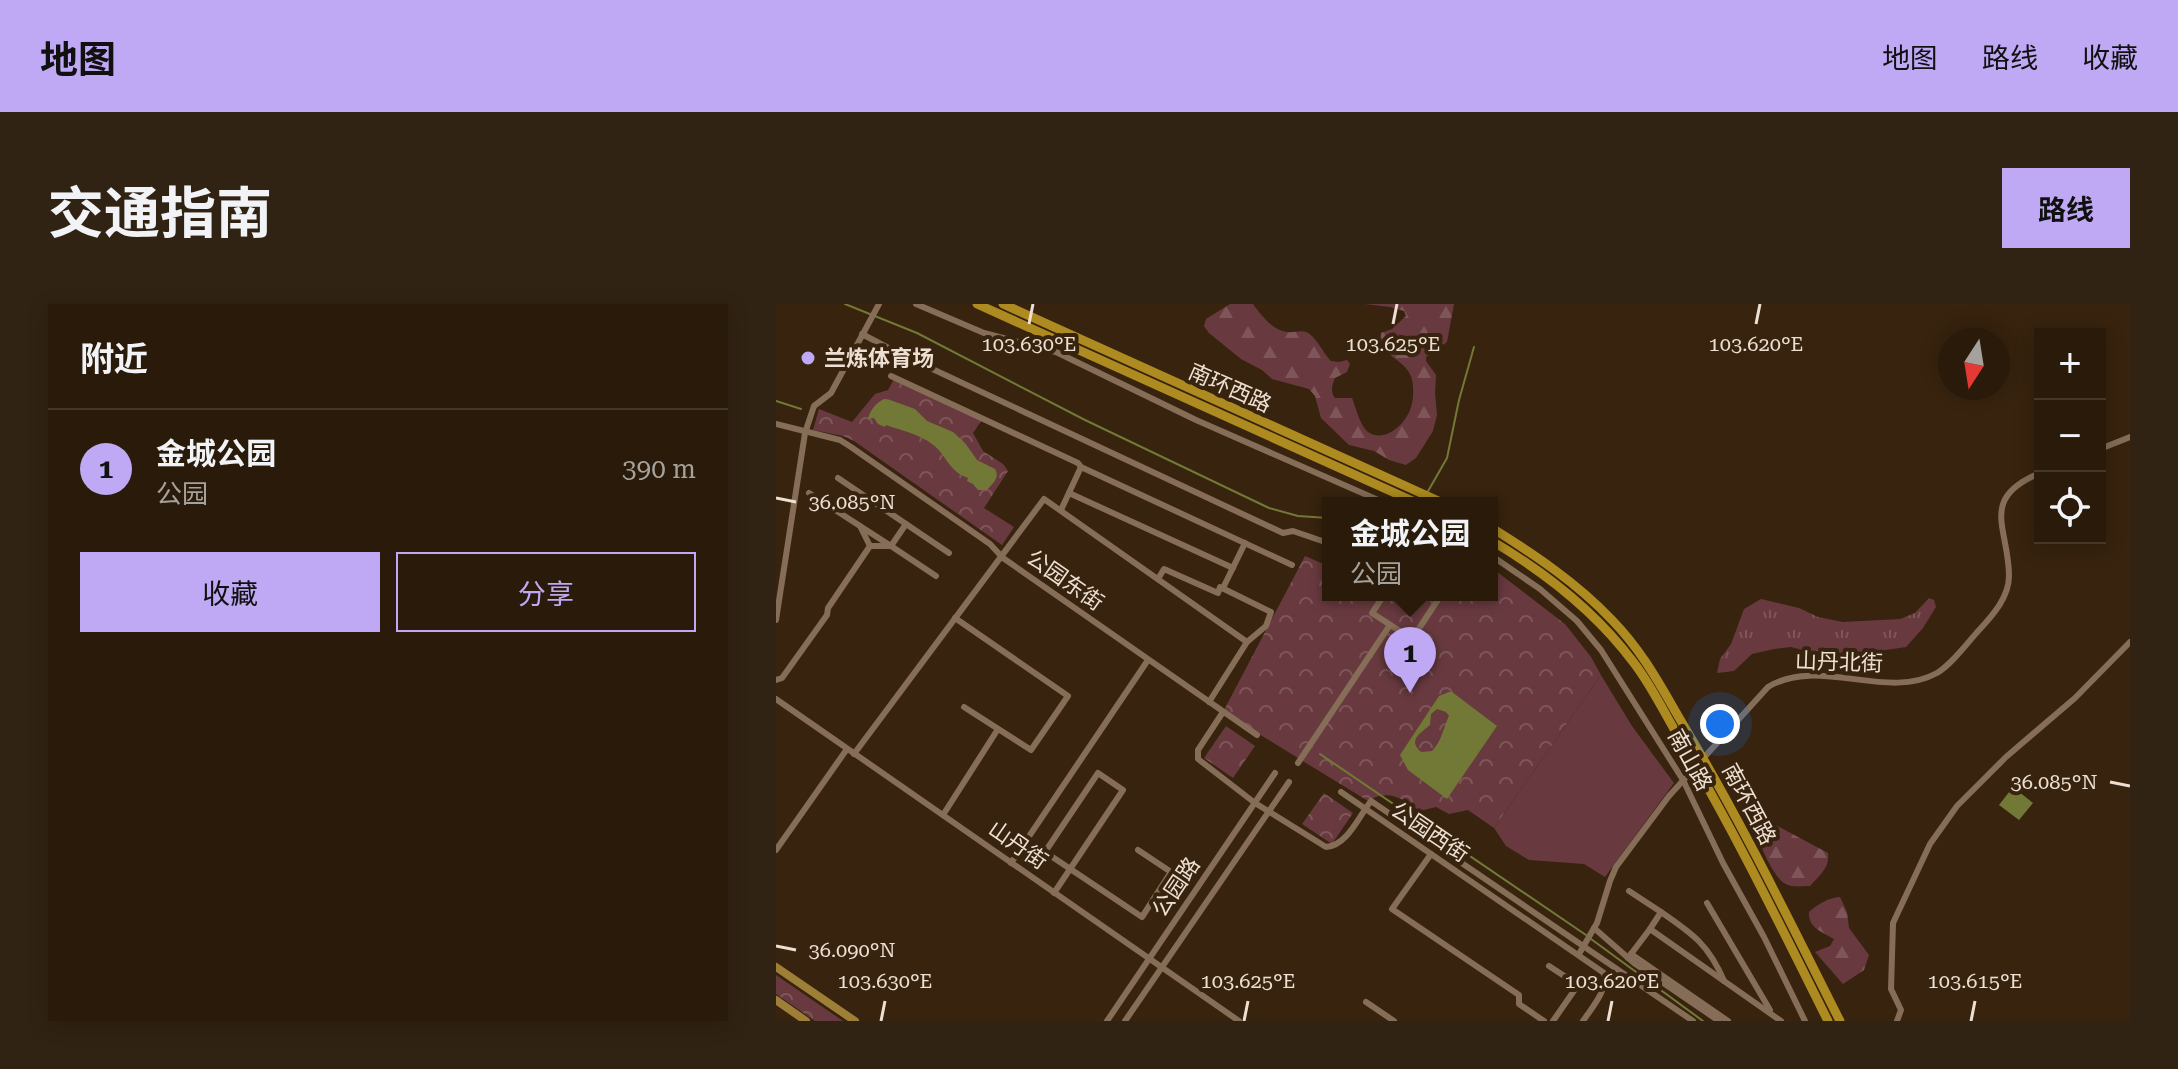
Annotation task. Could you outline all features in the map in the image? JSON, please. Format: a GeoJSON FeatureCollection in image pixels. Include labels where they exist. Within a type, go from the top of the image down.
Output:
{"type":"FeatureCollection","features":[{"type":"Feature","properties":{"kind":"highway","name":"南环西路"},"geometry":{"type":"LineString","coordinates":[[977,304],[1388,485],[1426,497]]}},
{"type":"Feature","properties":{"kind":"highway","name":"南环西路"},"geometry":{"type":"LineString","coordinates":[[1003,304],[1388,485],[1407,497]]}},
{"type":"Feature","properties":{"kind":"highway","name":"南环西路"},"geometry":{"type":"LineString","coordinates":[[1498,532],[1577,587],[1612,620],[1645,658],[1696,755]]}},
{"type":"Feature","properties":{"kind":"highway","name":"南环西路"},"geometry":{"type":"LineString","coordinates":[[1498,544],[1570,594],[1636,664],[1705,770],[1828,1021]]}},
{"type":"Feature","properties":{"kind":"highway","name":"南环西路"},"geometry":{"type":"LineString","coordinates":[[1705,770],[1721,787],[1840,1021]]}},
{"type":"Feature","properties":{"kind":"main road"},"geometry":{"type":"LineString","coordinates":[[776,967],[855,1021]]}},
{"type":"Feature","properties":{"kind":"main road"},"geometry":{"type":"LineString","coordinates":[[776,1000],[806,1021]]}},
{"type":"Feature","properties":{"kind":"street"},"geometry":{"type":"LineString","coordinates":[[776,620],[805,433],[814,406],[831,393],[879,304]]}},
{"type":"Feature","properties":{"kind":"street"},"geometry":{"type":"LineString","coordinates":[[916,304],[984,333],[1056,352],[1196,420],[1370,497]]}},
{"type":"Feature","properties":{"kind":"street"},"geometry":{"type":"LineString","coordinates":[[864,330],[896,352],[1283,533],[1293,531],[1322,541]]}},
{"type":"Feature","properties":{"kind":"street"},"geometry":{"type":"LineString","coordinates":[[891,376],[1292,565]]}},
{"type":"Feature","properties":{"kind":"street","name":"公园东街"},"geometry":{"type":"LineString","coordinates":[[776,424],[840,440],[1257,735]]}},
{"type":"Feature","properties":{"kind":"street"},"geometry":{"type":"LineString","coordinates":[[2106,447],[2130,437]]}},
{"type":"Feature","properties":{"kind":"street"},"geometry":{"type":"LineString","coordinates":[[1061,510],[1081,467]]}},
{"type":"Feature","properties":{"kind":"street","name":"山丹北街"},"geometry":{"type":"LineString","coordinates":[[1579,954],[1601,913],[1616,867],[1683,780],[1762,692],[1777,681],[1795,678],[1826,676],[1902,683],[1940,672],[2000,604],[2009,577],[2002,508],[2015,486],[2034,476]]}},
{"type":"Feature","properties":{"kind":"street"},"geometry":{"type":"LineString","coordinates":[[838,478],[949,553]]}},
{"type":"Feature","properties":{"kind":"street"},"geometry":{"type":"LineString","coordinates":[[809,493],[936,576]]}},
{"type":"Feature","properties":{"kind":"street"},"geometry":{"type":"LineString","coordinates":[[1069,493],[1233,568]]}},
{"type":"Feature","properties":{"kind":"street"},"geometry":{"type":"LineString","coordinates":[[854,754],[1044,499],[1247,642]]}},
{"type":"Feature","properties":{"kind":"street"},"geometry":{"type":"LineString","coordinates":[[891,546],[906,524]]}},
{"type":"Feature","properties":{"kind":"street"},"geometry":{"type":"LineString","coordinates":[[860,526],[870,546]]}},
{"type":"Feature","properties":{"kind":"street"},"geometry":{"type":"LineString","coordinates":[[1158,579],[1164,569],[1218,593],[1245,543]]}},
{"type":"Feature","properties":{"kind":"street"},"geometry":{"type":"LineString","coordinates":[[870,546],[891,546]]}},
{"type":"Feature","properties":{"kind":"street"},"geometry":{"type":"LineString","coordinates":[[776,680],[782,678],[827,615],[828,608],[870,546]]}},
{"type":"Feature","properties":{"kind":"street","name":"南山路"},"geometry":{"type":"LineString","coordinates":[[1498,560],[1540,589],[1577,621],[1601,650],[1683,780],[1805,1021]]}},
{"type":"Feature","properties":{"kind":"street"},"geometry":{"type":"LineString","coordinates":[[1209,702],[1247,642],[1266,626],[1271,612],[1223,588]]}},
{"type":"Feature","properties":{"kind":"street"},"geometry":{"type":"LineString","coordinates":[[1380,601],[1372,613],[1412,639],[1437,601]]}},
{"type":"Feature","properties":{"kind":"street"},"geometry":{"type":"LineString","coordinates":[[955,618],[1068,696],[1031,750],[964,707]]}},
{"type":"Feature","properties":{"kind":"street"},"geometry":{"type":"LineString","coordinates":[[1298,763],[1390,625]]}},
{"type":"Feature","properties":{"kind":"street"},"geometry":{"type":"LineString","coordinates":[[1897,1021],[1901,1010],[1891,989],[1893,923],[1930,844],[1957,806],[2006,757],[2075,698],[2130,642]]}},
{"type":"Feature","properties":{"kind":"street"},"geometry":{"type":"LineString","coordinates":[[1011,863],[1148,660]]}},
{"type":"Feature","properties":{"kind":"street","name":"山丹街"},"geometry":{"type":"LineString","coordinates":[[776,699],[1239,1021]]}},
{"type":"Feature","properties":{"kind":"street"},"geometry":{"type":"LineString","coordinates":[[1223,712],[1198,750],[1197,757],[1268,812]]}},
{"type":"Feature","properties":{"kind":"street"},"geometry":{"type":"LineString","coordinates":[[943,815],[998,729]]}},
{"type":"Feature","properties":{"kind":"street"},"geometry":{"type":"LineString","coordinates":[[776,850],[847,749]]}},
{"type":"Feature","properties":{"kind":"street"},"geometry":{"type":"LineString","coordinates":[[1054,893],[1070,869],[1123,790],[1098,773],[1045,852],[1070,869],[1142,917],[1171,872],[1138,850]]}},
{"type":"Feature","properties":{"kind":"street","name":"公园路"},"geometry":{"type":"LineString","coordinates":[[1107,1021],[1275,773]]}},
{"type":"Feature","properties":{"kind":"street","name":"公园路"},"geometry":{"type":"LineString","coordinates":[[1125,1021],[1289,782]]}},
{"type":"Feature","properties":{"kind":"street"},"geometry":{"type":"LineString","coordinates":[[1341,792],[1365,809],[1371,801],[1693,1021]]}},
{"type":"Feature","properties":{"kind":"street","name":"公园西街"},"geometry":{"type":"LineString","coordinates":[[1268,812],[1326,847],[1331,847],[1344,838],[1365,809],[1579,954]]}},
{"type":"Feature","properties":{"kind":"street"},"geometry":{"type":"LineString","coordinates":[[1431,854],[1392,909],[1519,995],[1519,1004],[1544,1021]]}},
{"type":"Feature","properties":{"kind":"street"},"geometry":{"type":"LineString","coordinates":[[1629,891],[1694,934],[1715,959],[1724,981]]}},
{"type":"Feature","properties":{"kind":"street"},"geometry":{"type":"LineString","coordinates":[[1707,903],[1773,1015]]}},
{"type":"Feature","properties":{"kind":"street"},"geometry":{"type":"LineString","coordinates":[[1629,956],[1661,912]]}},
{"type":"Feature","properties":{"kind":"street"},"geometry":{"type":"LineString","coordinates":[[1179,916],[1191,924]]}},
{"type":"Feature","properties":{"kind":"street"},"geometry":{"type":"LineString","coordinates":[[1594,928],[1719,1021]]}},
{"type":"Feature","properties":{"kind":"street"},"geometry":{"type":"LineString","coordinates":[[1650,929],[1781,1021]]}},
{"type":"Feature","properties":{"kind":"street"},"geometry":{"type":"LineString","coordinates":[[1579,954],[1604,973],[1606,984],[1583,1021]]}},
{"type":"Feature","properties":{"kind":"street"},"geometry":{"type":"LineString","coordinates":[[1629,956],[1728,1021]]}},
{"type":"Feature","properties":{"kind":"street"},"geometry":{"type":"LineString","coordinates":[[1549,966],[1578,985],[1553,1021]]}},
{"type":"Feature","properties":{"kind":"street"},"geometry":{"type":"LineString","coordinates":[[1366,1002],[1394,1021]]}},
{"type":"Feature","properties":{"kind":"green space"},"geometry":{"type":"Polygon","coordinates":[[[1230,304],[1253,304],[1276,328],[1310,334],[1331,361],[1347,360],[1350,364],[1347,372],[1335,378],[1333,396],[1352,398],[1365,429],[1381,435],[1400,425],[1412,403],[1413,383],[1409,371],[1380,345],[1381,333],[1392,329],[1406,316],[1404,311],[1365,304],[1454,304],[1447,342],[1426,357],[1436,375],[1437,415],[1433,431],[1416,458],[1406,465],[1374,451],[1349,445],[1321,418],[1315,396],[1309,389],[1272,379],[1209,333],[1204,326],[1206,319],[1230,304]]]}},
{"type":"Feature","properties":{"kind":"green space"},"geometry":{"type":"Polygon","coordinates":[[[894,379],[981,421],[973,433],[983,451],[1008,471],[984,508],[1014,527],[1002,545],[854,441],[813,430],[819,409],[852,422],[875,394],[888,390],[894,379]]]}},
{"type":"Feature","properties":{"kind":"green space"},"geometry":{"type":"Polygon","coordinates":[[[1305,556],[1322,563],[1322,601],[1498,601],[1498,573],[1565,624],[1601,675],[1494,828],[1468,810],[1449,814],[1436,807],[1420,811],[1389,795],[1368,801],[1223,712],[1305,556]]]}},
{"type":"Feature","properties":{"kind":"green space"},"geometry":{"type":"Polygon","coordinates":[[[1929,598],[1934,600],[1936,607],[1906,647],[1832,653],[1791,647],[1774,649],[1752,654],[1734,671],[1717,673],[1720,659],[1731,644],[1744,609],[1761,599],[1843,622],[1900,619],[1915,613],[1929,598]]]}},
{"type":"Feature","properties":{"kind":"green space"},"geometry":{"type":"Polygon","coordinates":[[[1601,675],[1632,726],[1674,783],[1605,877],[1584,864],[1529,860],[1506,846],[1494,828],[1601,675]]]}},
{"type":"Feature","properties":{"kind":"green space"},"geometry":{"type":"Polygon","coordinates":[[[1226,726],[1255,746],[1233,778],[1204,758],[1226,726]]]}},
{"type":"Feature","properties":{"kind":"green space"},"geometry":{"type":"Polygon","coordinates":[[[1324,793],[1353,813],[1332,844],[1302,824],[1324,793]]]}},
{"type":"Feature","properties":{"kind":"green space"},"geometry":{"type":"Polygon","coordinates":[[[1770,822],[1828,853],[1826,867],[1810,886],[1787,885],[1775,873],[1757,832],[1756,826],[1770,822]]]}},
{"type":"Feature","properties":{"kind":"green space"},"geometry":{"type":"Polygon","coordinates":[[[1840,897],[1847,912],[1849,928],[1869,955],[1864,970],[1843,984],[1815,952],[1830,946],[1834,939],[1813,926],[1809,917],[1809,912],[1823,902],[1840,897]]]}},
{"type":"Feature","properties":{"kind":"green space"},"geometry":{"type":"Polygon","coordinates":[[[776,975],[843,1021],[815,1021],[776,994],[776,975]]]}},
{"type":"Feature","properties":{"kind":"shaded area"},"geometry":{"type":"Polygon","coordinates":[[[884,399],[915,409],[927,421],[953,432],[977,460],[995,469],[997,475],[993,483],[987,490],[978,490],[927,441],[878,424],[874,418],[868,419],[874,407],[884,399]]]}},
{"type":"Feature","properties":{"kind":"shaded area"},"geometry":{"type":"Polygon","coordinates":[[[1452,692],[1497,726],[1447,799],[1408,770],[1400,755],[1439,696],[1452,692]],[[1437,709],[1431,714],[1430,725],[1415,740],[1421,752],[1432,751],[1438,743],[1449,716],[1437,709]]]}},
{"type":"Feature","properties":{"kind":"shaded area"},"geometry":{"type":"Polygon","coordinates":[[[2013,787],[2033,803],[2019,820],[1999,805],[2013,787]]]}},
{"type":"Feature","properties":{"kind":"waterway"},"geometry":{"type":"LineString","coordinates":[[845,304],[917,333],[1085,420],[1269,508],[1298,516],[1322,518]]}},
{"type":"Feature","properties":{"kind":"waterway"},"geometry":{"type":"LineString","coordinates":[[1427,493],[1447,458],[1474,347]]}},
{"type":"Feature","properties":{"kind":"waterway"},"geometry":{"type":"LineString","coordinates":[[776,401],[801,409]]}},
{"type":"Feature","properties":{"kind":"waterway"},"geometry":{"type":"LineString","coordinates":[[1320,754],[1586,935]]}},
{"type":"Feature","properties":{"kind":"waterway"},"geometry":{"type":"LineString","coordinates":[[1591,939],[1703,1021]]}},
{"type":"Feature","properties":{"kind":"place","name":"兰炼体育场"},"geometry":{"type":"Point","coordinates":[808,358]}},
{"type":"Feature","properties":{"kind":"place","name":"金城公园"},"geometry":{"type":"Point","coordinates":[1410,693]}}]}
